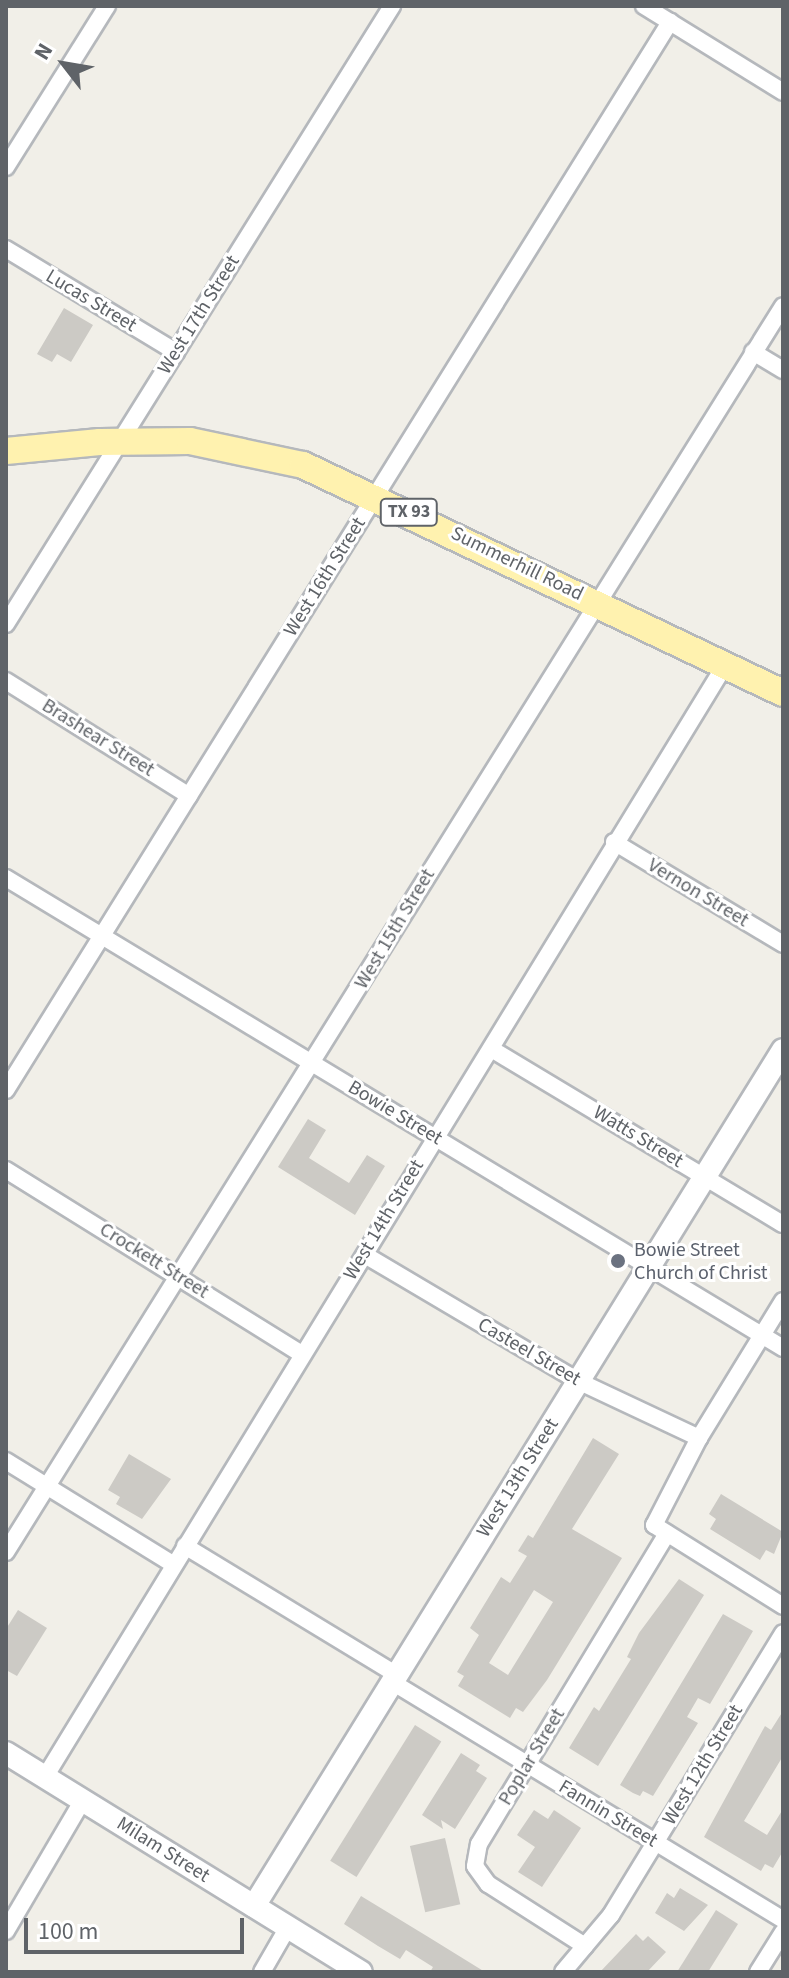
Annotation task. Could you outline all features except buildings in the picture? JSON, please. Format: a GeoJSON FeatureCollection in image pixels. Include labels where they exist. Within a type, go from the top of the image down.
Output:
{"type":"FeatureCollection","features":[{"type":"Feature","properties":{"kind":"main road","name":"Summerhill Road"},"geometry":{"type":"LineString","coordinates":[[6,451],[122,441],[190,441],[257,452],[376,496],[783,693]]}},
{"type":"Feature","properties":{"kind":"street"},"geometry":{"type":"LineString","coordinates":[[6,167],[107,6]]}},
{"type":"Feature","properties":{"kind":"street","name":"West 17th Street"},"geometry":{"type":"LineString","coordinates":[[6,624],[392,6]]}},
{"type":"Feature","properties":{"kind":"street"},"geometry":{"type":"LineString","coordinates":[[644,6],[783,92]]}},
{"type":"Feature","properties":{"kind":"street","name":"West 16th Street"},"geometry":{"type":"LineString","coordinates":[[6,1090],[670,22]]}},
{"type":"Feature","properties":{"kind":"street","name":"Lucas Street"},"geometry":{"type":"LineString","coordinates":[[6,249],[176,352]]}},
{"type":"Feature","properties":{"kind":"street","name":"West 15th Street"},"geometry":{"type":"LineString","coordinates":[[6,1552],[783,306]]}},
{"type":"Feature","properties":{"kind":"street"},"geometry":{"type":"LineString","coordinates":[[753,352],[783,370]]}},
{"type":"Feature","properties":{"kind":"street","name":"West 14th Street"},"geometry":{"type":"LineString","coordinates":[[45,1777],[300,1353],[493,1050],[614,842],[725,665]]}},
{"type":"Feature","properties":{"kind":"street","name":"Brashear Street"},"geometry":{"type":"LineString","coordinates":[[6,681],[189,796]]}},
{"type":"Feature","properties":{"kind":"street","name":"Vernon Street"},"geometry":{"type":"LineString","coordinates":[[614,842],[783,944]]}},
{"type":"Feature","properties":{"kind":"street","name":"Bowie Street"},"geometry":{"type":"LineString","coordinates":[[6,878],[783,1348]]}},
{"type":"Feature","properties":{"kind":"street","name":"Watts Street"},"geometry":{"type":"LineString","coordinates":[[493,1050],[783,1224]]}},
{"type":"Feature","properties":{"kind":"street","name":"West 13th Street"},"geometry":{"type":"LineString","coordinates":[[254,1906],[783,1050]]}},
{"type":"Feature","properties":{"kind":"street","name":"Crockett Street"},"geometry":{"type":"LineString","coordinates":[[6,1170],[300,1353]]}},
{"type":"Feature","properties":{"kind":"street","name":"Casteel Street"},"geometry":{"type":"LineString","coordinates":[[365,1255],[578,1381],[699,1438]]}},
{"type":"Feature","properties":{"kind":"street"},"geometry":{"type":"LineString","coordinates":[[783,1301],[699,1438],[660,1529],[783,1606]]}},
{"type":"Feature","properties":{"kind":"street"},"geometry":{"type":"LineString","coordinates":[[6,1461],[173,1564]]}},
{"type":"Feature","properties":{"kind":"street","name":"Poplar Street"},"geometry":{"type":"LineString","coordinates":[[585,1946],[488,1884],[475,1866],[479,1844],[660,1529]]}},
{"type":"Feature","properties":{"kind":"street","name":"Fannin Street"},"geometry":{"type":"LineString","coordinates":[[185,1546],[527,1765],[783,1920]]}},
{"type":"Feature","properties":{"kind":"street","name":"West 12th Street"},"geometry":{"type":"LineString","coordinates":[[563,1972],[585,1946],[656,1843],[783,1633]]}},
{"type":"Feature","properties":{"kind":"street","name":"Milam Street"},"geometry":{"type":"LineString","coordinates":[[6,1753],[361,1972]]}},
{"type":"Feature","properties":{"kind":"street"},"geometry":{"type":"LineString","coordinates":[[6,1931],[83,1800]]}},
{"type":"Feature","properties":{"kind":"street"},"geometry":{"type":"LineString","coordinates":[[262,1972],[288,1927]]}},
{"type":"Feature","properties":{"kind":"street"},"geometry":{"type":"LineString","coordinates":[[758,1972],[783,1932]]}},
{"type":"Feature","properties":{"kind":"place","name":"Bowie Street Church of Christ"},"geometry":{"type":"Point","coordinates":[618,1261]}}]}
